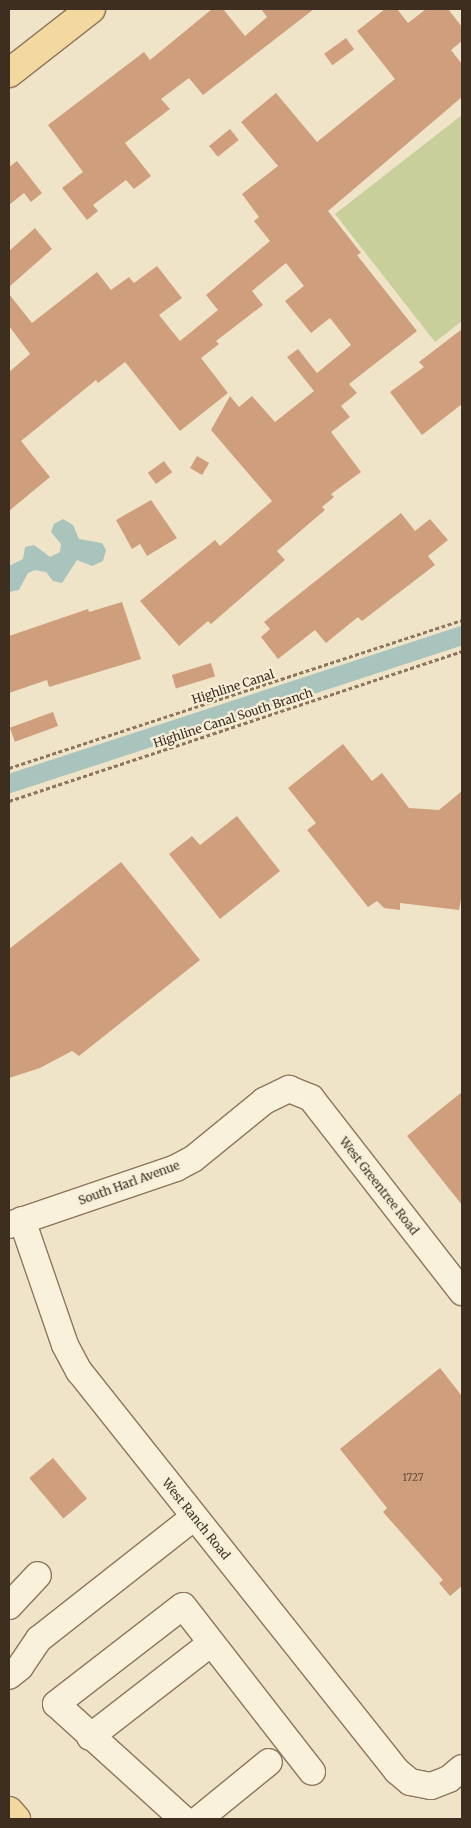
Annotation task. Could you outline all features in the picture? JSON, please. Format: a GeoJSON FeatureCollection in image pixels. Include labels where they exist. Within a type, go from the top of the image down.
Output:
{"type":"FeatureCollection","features":[{"type":"Feature","properties":{"kind":"main road"},"geometry":{"type":"LineString","coordinates":[[9,73],[91,9]]}},
{"type":"Feature","properties":{"kind":"main road"},"geometry":{"type":"LineString","coordinates":[[9,1811],[16,1819]]}},
{"type":"Feature","properties":{"kind":"street","name":"South Harl Avenue"},"geometry":{"type":"LineString","coordinates":[[15,1222],[176,1168],[193,1159],[264,1101],[289,1089]]}},
{"type":"Feature","properties":{"kind":"street","name":"West Greentree Road"},"geometry":{"type":"LineString","coordinates":[[289,1089],[311,1098],[462,1292]]}},
{"type":"Feature","properties":{"kind":"street","name":"West Ranch Road"},"geometry":{"type":"LineString","coordinates":[[15,1222],[65,1345],[79,1371],[398,1771],[419,1786],[431,1786],[449,1779],[462,1768]]}},
{"type":"Feature","properties":{"kind":"street"},"geometry":{"type":"LineString","coordinates":[[9,1651],[39,1639],[194,1516]]}},
{"type":"Feature","properties":{"kind":"street"},"geometry":{"type":"LineString","coordinates":[[9,1606],[38,1575]]}},
{"type":"Feature","properties":{"kind":"street"},"geometry":{"type":"LineString","coordinates":[[183,1819],[90,1737],[56,1704],[183,1606],[211,1642],[282,1751],[312,1772]]}},
{"type":"Feature","properties":{"kind":"street"},"geometry":{"type":"LineString","coordinates":[[9,1676],[20,1667],[39,1639]]}},
{"type":"Feature","properties":{"kind":"street"},"geometry":{"type":"LineString","coordinates":[[90,1737],[211,1642]]}},
{"type":"Feature","properties":{"kind":"street"},"geometry":{"type":"LineString","coordinates":[[198,1819],[282,1751]]}},
{"type":"Feature","properties":{"kind":"path","name":"Highline Canal"},"geometry":{"type":"LineString","coordinates":[[9,768],[462,620]]}},
{"type":"Feature","properties":{"kind":"path","name":"Highline Canal South Branch"},"geometry":{"type":"LineString","coordinates":[[9,801],[462,651]]}},
{"type":"Feature","properties":{"kind":"green space"},"geometry":{"type":"Polygon","coordinates":[[[462,115],[462,321],[435,342],[335,214],[462,115]]]}},
{"type":"Feature","properties":{"kind":"water"},"geometry":{"type":"Polygon","coordinates":[[[63,519],[73,525],[79,539],[102,543],[106,550],[103,561],[92,566],[77,560],[62,583],[53,581],[46,572],[35,570],[28,573],[19,590],[9,592],[9,566],[23,559],[25,547],[34,545],[50,557],[60,552],[61,544],[51,532],[54,524],[63,519]]]}},
{"type":"Feature","properties":{"kind":"building"},"geometry":{"type":"Polygon","coordinates":[[[212,9],[223,9],[245,36],[267,17],[261,9],[314,9],[203,95],[189,78],[161,99],[170,109],[125,143],[151,176],[134,189],[126,180],[93,205],[98,211],[87,220],[62,188],[83,172],[48,125],[144,52],[150,60],[212,9]]]}},
{"type":"Feature","properties":{"kind":"building"},"geometry":{"type":"Polygon","coordinates":[[[385,9],[397,9],[408,23],[426,9],[448,9],[462,27],[462,41],[451,50],[462,64],[462,97],[328,211],[361,253],[357,255],[417,331],[349,384],[357,393],[341,406],[350,417],[331,432],[361,472],[331,494],[334,497],[322,507],[325,510],[277,551],[285,560],[211,624],[208,621],[179,646],[140,601],[215,540],[220,546],[272,501],[211,430],[230,396],[239,407],[252,396],[275,422],[314,391],[287,357],[298,349],[317,373],[351,345],[330,318],[311,333],[285,301],[304,286],[286,263],[252,291],[263,305],[216,341],[219,344],[201,358],[228,393],[180,431],[125,362],[98,383],[96,380],[21,441],[50,477],[9,511],[9,372],[30,354],[9,326],[9,294],[32,323],[97,272],[111,290],[129,277],[134,283],[157,266],[182,298],[159,315],[180,341],[218,310],[206,295],[270,241],[254,221],[259,217],[242,194],[278,166],[241,122],[276,93],[317,142],[395,79],[357,31],[385,9]]]}},
{"type":"Feature","properties":{"kind":"building"},"geometry":{"type":"Polygon","coordinates":[[[346,38],[354,49],[332,65],[324,54],[346,38]]]}},
{"type":"Feature","properties":{"kind":"building"},"geometry":{"type":"Polygon","coordinates":[[[230,129],[239,140],[218,157],[209,146],[230,129]]]}},
{"type":"Feature","properties":{"kind":"building"},"geometry":{"type":"Polygon","coordinates":[[[17,161],[42,193],[31,202],[24,193],[9,205],[9,167],[17,161]]]}},
{"type":"Feature","properties":{"kind":"building"},"geometry":{"type":"Polygon","coordinates":[[[35,228],[52,249],[9,287],[9,251],[35,228]]]}},
{"type":"Feature","properties":{"kind":"building"},"geometry":{"type":"Polygon","coordinates":[[[462,329],[462,404],[422,435],[390,392],[424,367],[419,362],[462,329]]]}},
{"type":"Feature","properties":{"kind":"building"},"geometry":{"type":"Polygon","coordinates":[[[197,456],[209,463],[202,475],[190,468],[197,456]]]}},
{"type":"Feature","properties":{"kind":"building"},"geometry":{"type":"Polygon","coordinates":[[[164,461],[172,472],[156,484],[148,473],[164,461]]]}},
{"type":"Feature","properties":{"kind":"building"},"geometry":{"type":"Polygon","coordinates":[[[151,500],[177,538],[147,556],[140,544],[132,549],[116,520],[151,500]]]}},
{"type":"Feature","properties":{"kind":"building"},"geometry":{"type":"Polygon","coordinates":[[[401,513],[415,531],[430,519],[448,540],[428,556],[435,565],[362,621],[358,617],[326,643],[315,630],[278,659],[261,637],[270,629],[264,622],[401,513]]]}},
{"type":"Feature","properties":{"kind":"building"},"geometry":{"type":"Polygon","coordinates":[[[122,602],[141,659],[49,687],[47,680],[9,693],[9,636],[88,609],[89,612],[122,602]]]}},
{"type":"Feature","properties":{"kind":"building"},"geometry":{"type":"Polygon","coordinates":[[[211,663],[215,676],[176,688],[172,675],[211,663]]]}},
{"type":"Feature","properties":{"kind":"building"},"geometry":{"type":"Polygon","coordinates":[[[53,712],[58,726],[15,742],[10,728],[53,712]]]}},
{"type":"Feature","properties":{"kind":"building"},"geometry":{"type":"Polygon","coordinates":[[[343,744],[372,781],[382,773],[409,808],[439,810],[462,791],[462,894],[459,910],[400,903],[400,910],[384,908],[377,901],[368,907],[307,830],[316,823],[288,788],[343,744]]]}},
{"type":"Feature","properties":{"kind":"building"},"geometry":{"type":"Polygon","coordinates":[[[237,816],[280,871],[220,919],[169,854],[192,836],[200,845],[237,816]]]}},
{"type":"Feature","properties":{"kind":"building"},"geometry":{"type":"Polygon","coordinates":[[[121,862],[200,960],[79,1056],[72,1051],[40,1068],[9,1078],[9,949],[121,862]]]}},
{"type":"Feature","properties":{"kind":"building"},"geometry":{"type":"Polygon","coordinates":[[[462,1092],[462,1205],[407,1136],[462,1092]]]}},
{"type":"Feature","properties":{"kind":"building"},"geometry":{"type":"Polygon","coordinates":[[[440,1368],[462,1396],[462,1586],[450,1596],[439,1583],[443,1580],[383,1512],[387,1508],[340,1449],[440,1368]]]}},
{"type":"Feature","properties":{"kind":"building"},"geometry":{"type":"Polygon","coordinates":[[[53,1458],[87,1499],[63,1519],[29,1478],[53,1458]]]}},
{"type":"Feature","properties":{"kind":"waterway"},"geometry":{"type":"LineString","coordinates":[[9,783],[462,635]]}}]}
